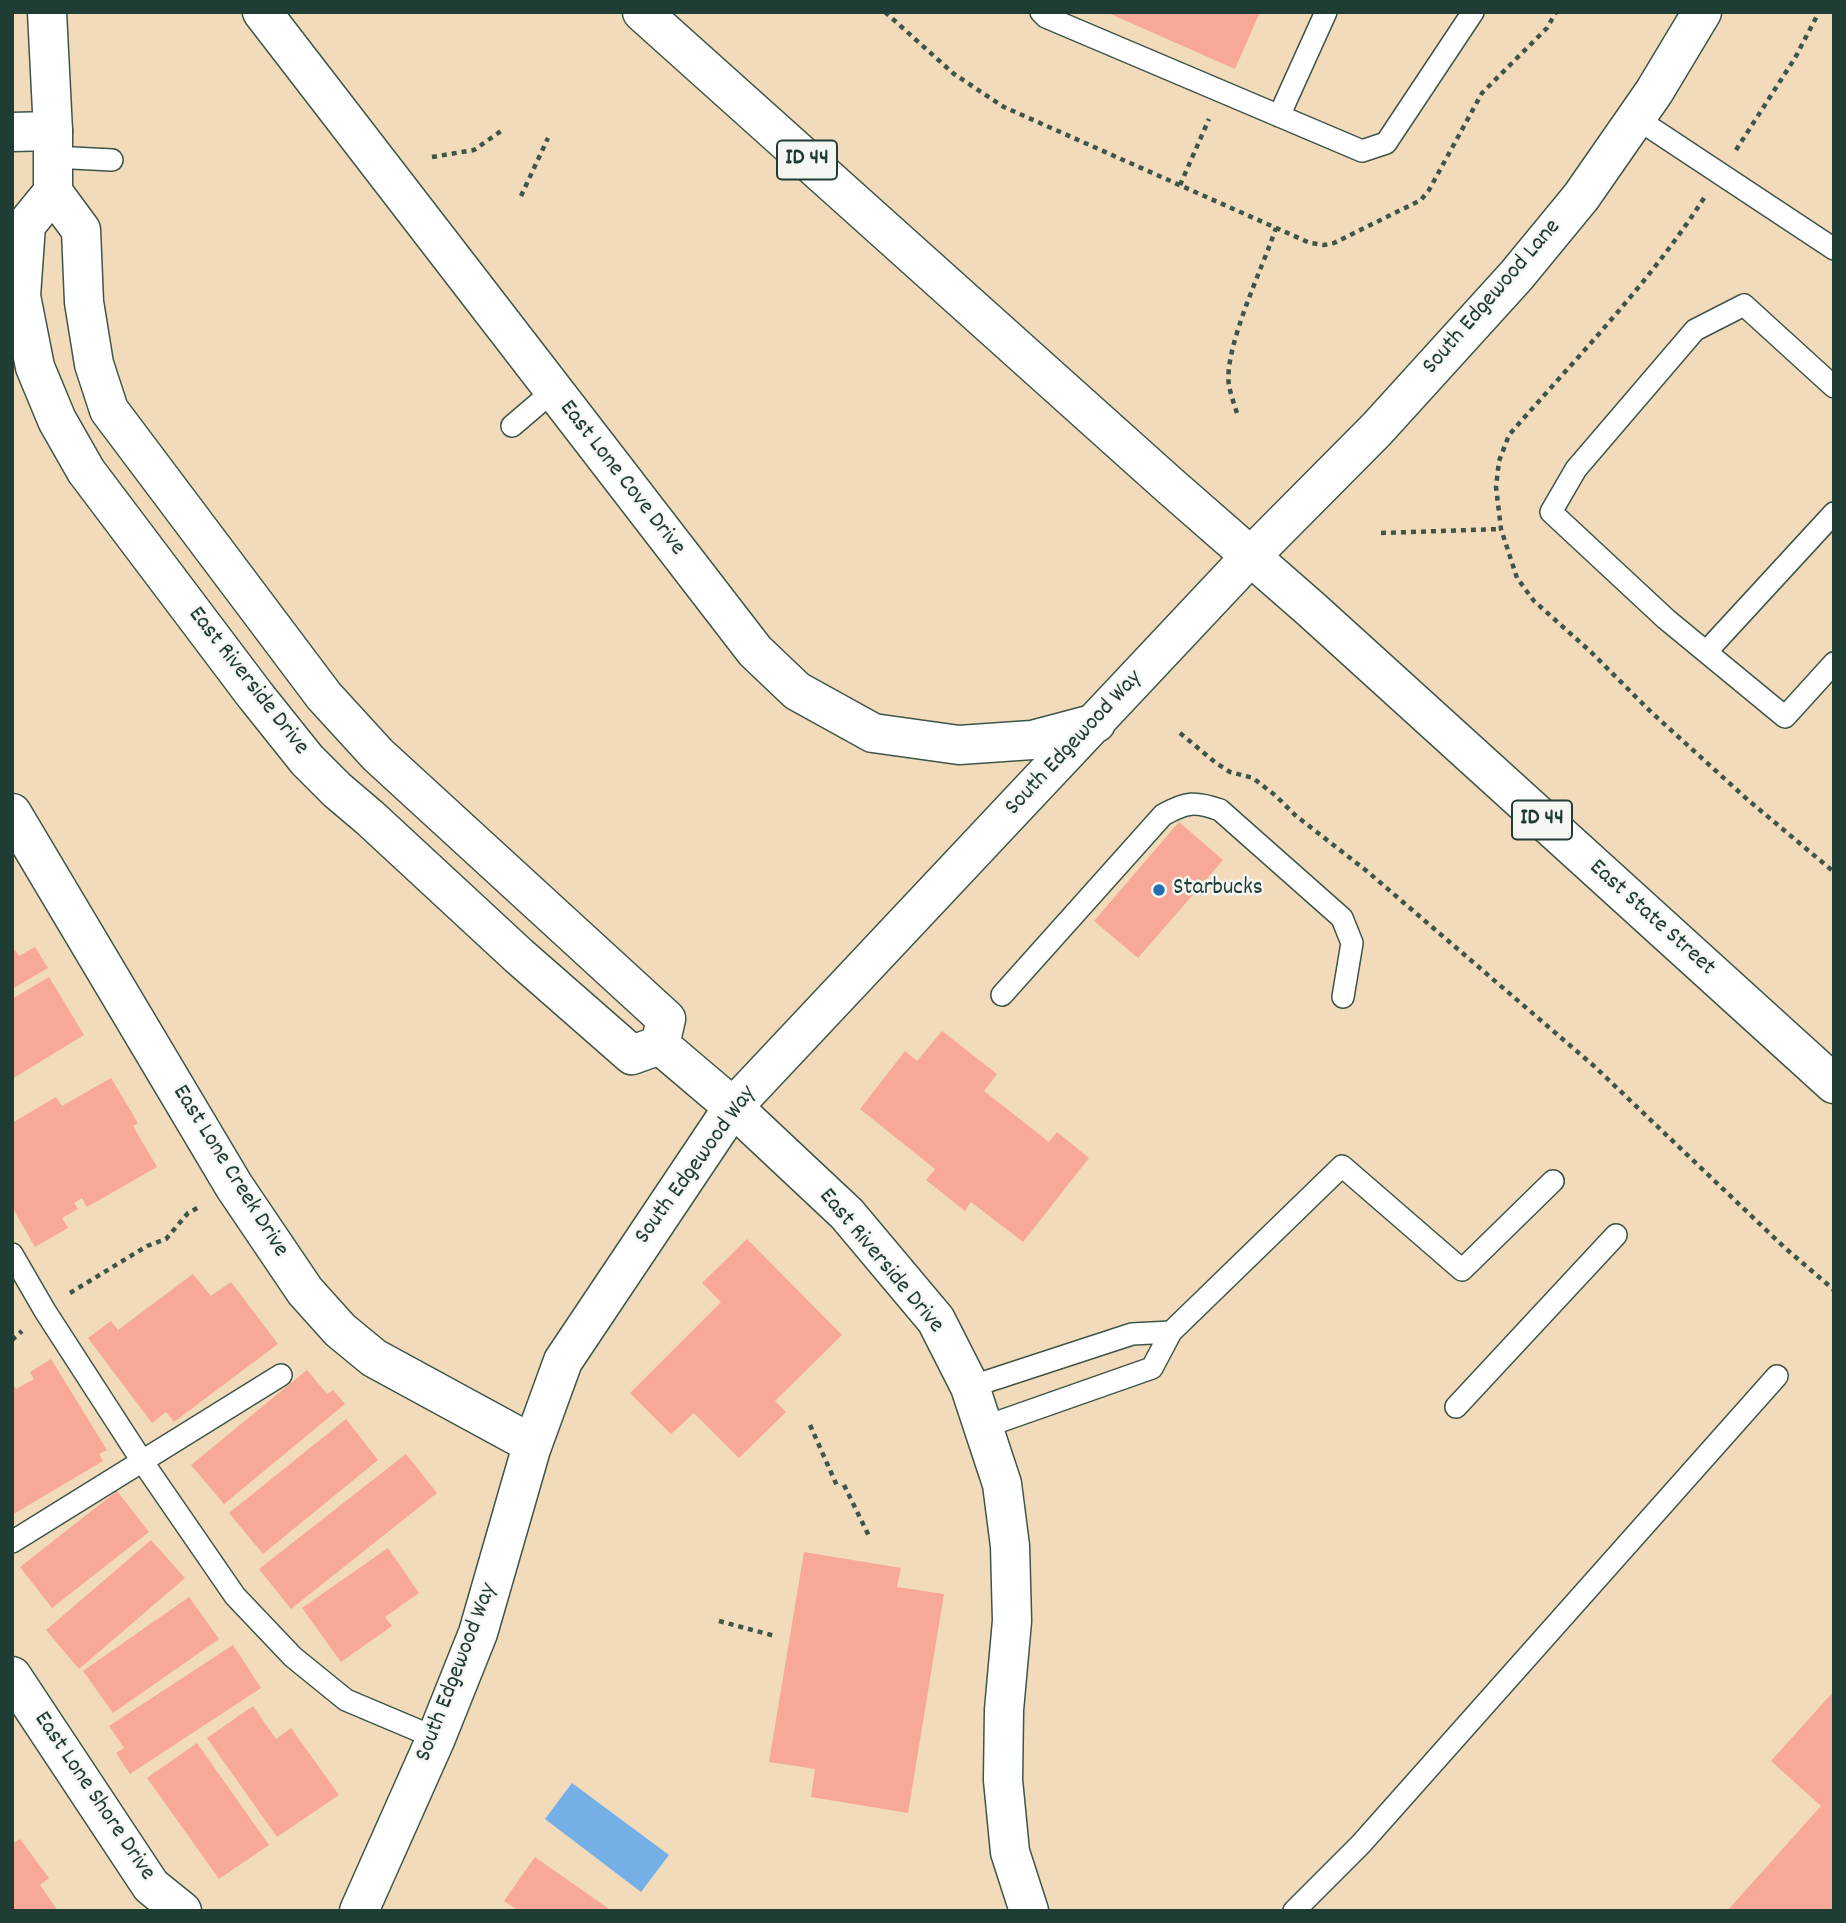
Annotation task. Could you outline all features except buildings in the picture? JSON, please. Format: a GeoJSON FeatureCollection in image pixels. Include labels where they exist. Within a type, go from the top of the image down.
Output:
{"type":"FeatureCollection","features":[{"type":"Feature","properties":{"kind":"main road"},"geometry":{"type":"LineString","coordinates":[[47,12],[53,160],[81,230],[88,327],[94,364],[109,410],[324,696],[378,755],[666,1019],[660,1045]]}},
{"type":"Feature","properties":{"kind":"main road","name":"East Lone Cove Drive"},"geometry":{"type":"LineString","coordinates":[[262,12],[755,651],[797,691],[873,733],[959,745],[1032,740],[1096,723]]}},
{"type":"Feature","properties":{"kind":"main road","name":"ID 44"},"geometry":{"type":"LineString","coordinates":[[642,12],[1251,556]]}},
{"type":"Feature","properties":{"kind":"main road","name":"South Edgewood Lane"},"geometry":{"type":"LineString","coordinates":[[1251,556],[1377,429],[1516,276],[1581,197],[1654,92],[1702,12]]}},
{"type":"Feature","properties":{"kind":"main road"},"geometry":{"type":"LineString","coordinates":[[12,132],[53,160]]}},
{"type":"Feature","properties":{"kind":"main road","name":"East Riverside Drive"},"geometry":{"type":"LineString","coordinates":[[53,160],[26,225],[21,296],[35,367],[57,420],[86,471],[255,695],[307,760],[329,782],[632,1055],[660,1045],[733,1107],[847,1214],[936,1320],[970,1387],[1002,1485],[1010,1546],[1012,1621],[1004,1710],[1003,1780],[1010,1852],[1028,1911]]}},
{"type":"Feature","properties":{"kind":"main road","name":"South Edgewood Way"},"geometry":{"type":"LineString","coordinates":[[359,1911],[436,1738],[478,1633],[532,1444],[563,1362],[733,1107],[1251,556]]}},
{"type":"Feature","properties":{"kind":"main road","name":"East State Street"},"geometry":{"type":"LineString","coordinates":[[1251,556],[1834,1084]]}},
{"type":"Feature","properties":{"kind":"main road","name":"East Lone Creek Drive"},"geometry":{"type":"LineString","coordinates":[[12,813],[234,1186],[305,1291],[340,1330],[374,1358],[532,1444]]}},
{"type":"Feature","properties":{"kind":"main road","name":"East Lone Shore Drive"},"geometry":{"type":"LineString","coordinates":[[12,1676],[151,1886],[183,1911]]}},
{"type":"Feature","properties":{"kind":"lane"},"geometry":{"type":"LineString","coordinates":[[1041,12],[1046,17],[1362,151],[1386,143],[1474,12]]}},
{"type":"Feature","properties":{"kind":"lane"},"geometry":{"type":"LineString","coordinates":[[1279,116],[1326,12]]}},
{"type":"Feature","properties":{"kind":"lane"},"geometry":{"type":"LineString","coordinates":[[1636,118],[1834,249]]}},
{"type":"Feature","properties":{"kind":"lane"},"geometry":{"type":"LineString","coordinates":[[53,160],[113,160]]}},
{"type":"Feature","properties":{"kind":"lane"},"geometry":{"type":"LineString","coordinates":[[1834,387],[1744,305],[1695,330],[1576,469],[1551,512],[1666,619],[1785,717],[1834,663]]}},
{"type":"Feature","properties":{"kind":"lane"},"geometry":{"type":"LineString","coordinates":[[512,426],[553,390]]}},
{"type":"Feature","properties":{"kind":"lane"},"geometry":{"type":"LineString","coordinates":[[1706,652],[1834,513]]}},
{"type":"Feature","properties":{"kind":"lane"},"geometry":{"type":"LineString","coordinates":[[1002,995],[1163,815],[1183,804],[1202,803],[1220,810],[1342,918],[1352,943],[1343,997]]}},
{"type":"Feature","properties":{"kind":"lane"},"geometry":{"type":"LineString","coordinates":[[984,1427],[1152,1367],[1171,1332],[1342,1166],[1462,1270],[1553,1181]]}},
{"type":"Feature","properties":{"kind":"lane"},"geometry":{"type":"LineString","coordinates":[[1456,1407],[1615,1235]]}},
{"type":"Feature","properties":{"kind":"lane"},"geometry":{"type":"LineString","coordinates":[[12,1254],[142,1461],[235,1596],[293,1657],[346,1700],[436,1738]]}},
{"type":"Feature","properties":{"kind":"lane"},"geometry":{"type":"LineString","coordinates":[[970,1387],[1132,1334],[1171,1332]]}},
{"type":"Feature","properties":{"kind":"lane"},"geometry":{"type":"LineString","coordinates":[[12,1542],[281,1375]]}},
{"type":"Feature","properties":{"kind":"lane"},"geometry":{"type":"LineString","coordinates":[[1294,1911],[1361,1844],[1777,1376]]}},
{"type":"Feature","properties":{"kind":"path"},"geometry":{"type":"LineString","coordinates":[[886,12],[954,74],[1004,107],[1310,243],[1334,243],[1421,200],[1482,93],[1542,34],[1556,12]]}},
{"type":"Feature","properties":{"kind":"path"},"geometry":{"type":"LineString","coordinates":[[1819,12],[1795,58],[1687,225],[1651,271],[1509,435],[1499,461],[1496,486],[1501,529],[1517,578],[1534,601],[1748,800],[1834,872]]}},
{"type":"Feature","properties":{"kind":"path"},"geometry":{"type":"LineString","coordinates":[[1180,185],[1221,91]]}},
{"type":"Feature","properties":{"kind":"path"},"geometry":{"type":"LineString","coordinates":[[432,158],[474,150],[501,131]]}},
{"type":"Feature","properties":{"kind":"path"},"geometry":{"type":"LineString","coordinates":[[520,196],[548,138]]}},
{"type":"Feature","properties":{"kind":"path"},"geometry":{"type":"LineString","coordinates":[[1237,413],[1229,385],[1234,342],[1276,228]]}},
{"type":"Feature","properties":{"kind":"path"},"geometry":{"type":"LineString","coordinates":[[1381,533],[1501,529]]}},
{"type":"Feature","properties":{"kind":"path"},"geometry":{"type":"LineString","coordinates":[[1180,733],[1230,772],[1254,778],[1295,815],[1367,872],[1594,1066],[1783,1247],[1834,1290]]}},
{"type":"Feature","properties":{"kind":"path"},"geometry":{"type":"LineString","coordinates":[[12,1340],[63,1297],[147,1247],[166,1239],[188,1213],[234,1186]]}},
{"type":"Feature","properties":{"kind":"path"},"geometry":{"type":"LineString","coordinates":[[810,1425],[838,1488]]}},
{"type":"Feature","properties":{"kind":"path"},"geometry":{"type":"LineString","coordinates":[[844,1485],[869,1536]]}},
{"type":"Feature","properties":{"kind":"path"},"geometry":{"type":"LineString","coordinates":[[719,1621],[775,1636]]}},
{"type":"Feature","properties":{"kind":"water"},"geometry":{"type":"Polygon","coordinates":[[[572,1783],[669,1855],[641,1892],[545,1819],[572,1783]]]}},
{"type":"Feature","properties":{"kind":"place","name":"Starbucks"},"geometry":{"type":"Point","coordinates":[1159,890]}}]}
